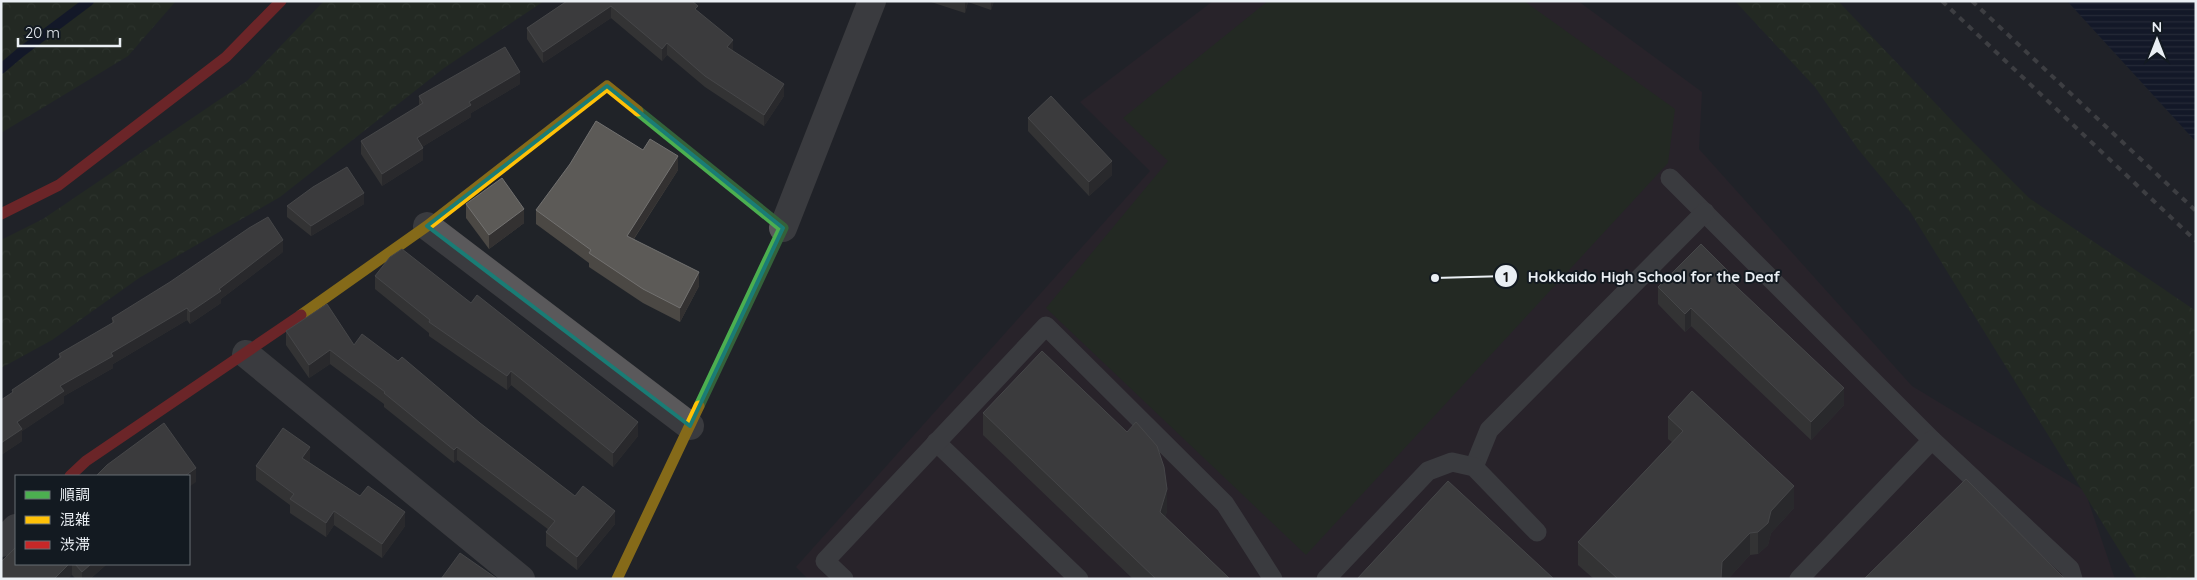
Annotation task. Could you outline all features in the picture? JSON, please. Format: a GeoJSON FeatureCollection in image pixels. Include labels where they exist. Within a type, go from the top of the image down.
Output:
{"type":"FeatureCollection","features":[{"type":"Feature","properties":{"kind":"street"},"geometry":{"type":"LineString","coordinates":[[1,214],[59,186],[226,57],[281,1]]}},
{"type":"Feature","properties":{"kind":"street"},"geometry":{"type":"LineString","coordinates":[[616,579],[783,228],[872,1]]}},
{"type":"Feature","properties":{"kind":"street"},"geometry":{"type":"LineString","coordinates":[[71,475],[86,461],[246,354],[426,226],[607,86],[783,228]]}},
{"type":"Feature","properties":{"kind":"street"},"geometry":{"type":"LineString","coordinates":[[426,226],[690,426]]}},
{"type":"Feature","properties":{"kind":"street"},"geometry":{"type":"LineString","coordinates":[[246,354],[521,579]]}},
{"type":"Feature","properties":{"kind":"street"},"geometry":{"type":"LineString","coordinates":[[1,543],[15,529]]}},
{"type":"Feature","properties":{"kind":"lane"},"geometry":{"type":"LineString","coordinates":[[1670,178],[1932,440],[2070,569],[2073,579]]}},
{"type":"Feature","properties":{"kind":"lane"},"geometry":{"type":"LineString","coordinates":[[1474,467],[1489,430],[1705,212]]}},
{"type":"Feature","properties":{"kind":"lane"},"geometry":{"type":"LineString","coordinates":[[844,579],[825,561],[1046,326],[1225,504],[1273,579]]}},
{"type":"Feature","properties":{"kind":"lane"},"geometry":{"type":"LineString","coordinates":[[1799,579],[1932,440]]}},
{"type":"Feature","properties":{"kind":"lane"},"geometry":{"type":"LineString","coordinates":[[936,442],[1080,579]]}},
{"type":"Feature","properties":{"kind":"lane"},"geometry":{"type":"LineString","coordinates":[[1326,579],[1428,471],[1452,462],[1474,467],[1537,532]]}},
{"type":"Feature","properties":{"kind":"highlighted area"},"geometry":{"type":"Polygon","coordinates":[[[607,86],[783,228],[690,426],[427,226],[607,86]]]}},
{"type":"Feature","properties":{"kind":"shaded area"},"geometry":{"type":"Polygon","coordinates":[[[1213,1],[1578,1],[1702,92],[1699,149],[1912,386],[2085,491],[2115,579],[808,579],[796,567],[1150,171],[1080,102],[1213,1]]]}},
{"type":"Feature","properties":{"kind":"green space"},"geometry":{"type":"Polygon","coordinates":[[[1,1],[176,1],[128,56],[1,133],[1,1]]]}},
{"type":"Feature","properties":{"kind":"green space"},"geometry":{"type":"Polygon","coordinates":[[[324,1],[544,1],[444,68],[280,197],[139,278],[52,340],[1,368],[1,240],[43,219],[247,81],[324,1]]]}},
{"type":"Feature","properties":{"kind":"green space"},"geometry":{"type":"Polygon","coordinates":[[[1268,1],[1524,1],[1675,109],[1668,163],[1306,555],[1046,308],[1168,161],[1123,118],[1268,1]]]}},
{"type":"Feature","properties":{"kind":"green space"},"geometry":{"type":"Polygon","coordinates":[[[1735,1],[1838,1],[1957,126],[2029,198],[2196,311],[2196,579],[2137,579],[1911,213],[1858,149],[1815,87],[1735,1]]]}},
{"type":"Feature","properties":{"kind":"water"},"geometry":{"type":"Polygon","coordinates":[[[2196,1],[2196,142],[2068,2],[2196,1]]]}},
{"type":"Feature","properties":{"kind":"building"},"geometry":{"type":"Polygon","coordinates":[[[567,1],[692,1],[698,6],[695,9],[733,40],[727,47],[784,84],[764,115],[705,76],[667,43],[662,49],[611,6],[543,52],[527,28],[567,1]]]}},
{"type":"Feature","properties":{"kind":"building"},"geometry":{"type":"Polygon","coordinates":[[[505,47],[520,72],[469,102],[471,105],[417,138],[423,148],[382,174],[361,141],[423,103],[419,96],[505,47]]]}},
{"type":"Feature","properties":{"kind":"building"},"geometry":{"type":"Polygon","coordinates":[[[1051,96],[1112,161],[1089,182],[1028,118],[1051,96]]]}},
{"type":"Feature","properties":{"kind":"building"},"geometry":{"type":"Polygon","coordinates":[[[596,121],[643,150],[650,139],[678,156],[627,236],[699,272],[680,308],[643,289],[589,253],[591,250],[536,210],[570,164],[596,121]]]}},
{"type":"Feature","properties":{"kind":"building"},"geometry":{"type":"Polygon","coordinates":[[[347,167],[364,193],[311,226],[287,206],[313,187],[347,167]]]}},
{"type":"Feature","properties":{"kind":"building"},"geometry":{"type":"Polygon","coordinates":[[[502,178],[524,209],[489,235],[466,204],[502,178]]]}},
{"type":"Feature","properties":{"kind":"building"},"geometry":{"type":"Polygon","coordinates":[[[268,217],[283,240],[219,289],[221,291],[190,312],[187,308],[111,353],[113,356],[60,386],[64,391],[17,422],[22,429],[1,443],[1,400],[13,392],[12,390],[61,357],[59,354],[114,322],[112,318],[268,217]]]}},
{"type":"Feature","properties":{"kind":"building"},"geometry":{"type":"Polygon","coordinates":[[[1701,244],[1728,271],[1724,275],[1844,388],[1811,422],[1691,308],[1685,314],[1658,287],[1701,244]]]}},
{"type":"Feature","properties":{"kind":"building"},"geometry":{"type":"Polygon","coordinates":[[[402,249],[471,303],[477,295],[638,422],[613,453],[511,371],[507,376],[429,322],[430,320],[375,276],[390,257],[402,249]]]}},
{"type":"Feature","properties":{"kind":"building"},"geometry":{"type":"Polygon","coordinates":[[[327,304],[354,345],[362,334],[398,361],[402,357],[480,423],[575,496],[583,486],[615,511],[577,557],[546,532],[555,521],[457,447],[454,450],[385,392],[330,350],[309,365],[286,331],[327,304]]]}},
{"type":"Feature","properties":{"kind":"building"},"geometry":{"type":"Polygon","coordinates":[[[1042,351],[1127,432],[1136,422],[1157,446],[1164,467],[1167,489],[1160,512],[1230,579],[1156,579],[983,413],[1042,351]]]}},
{"type":"Feature","properties":{"kind":"building"},"geometry":{"type":"Polygon","coordinates":[[[1692,391],[1794,486],[1771,511],[1768,523],[1758,532],[1750,533],[1722,562],[1721,579],[1618,579],[1578,542],[1683,431],[1668,417],[1692,391]]]}},
{"type":"Feature","properties":{"kind":"building"},"geometry":{"type":"Polygon","coordinates":[[[164,423],[196,468],[186,475],[97,475],[107,465],[164,423]]]}},
{"type":"Feature","properties":{"kind":"building"},"geometry":{"type":"Polygon","coordinates":[[[283,428],[310,447],[302,458],[360,496],[368,486],[405,512],[382,544],[334,511],[326,523],[290,499],[294,494],[256,466],[283,428]]]}},
{"type":"Feature","properties":{"kind":"building"},"geometry":{"type":"Polygon","coordinates":[[[1966,479],[2063,579],[1864,579],[1966,479]]]}},
{"type":"Feature","properties":{"kind":"building"},"geometry":{"type":"Polygon","coordinates":[[[1448,481],[1554,579],[1357,579],[1448,481]]]}},
{"type":"Feature","properties":{"kind":"building"},"geometry":{"type":"Polygon","coordinates":[[[15,548],[15,565],[68,565],[54,579],[1,579],[1,562],[15,548]]]}},
{"type":"Feature","properties":{"kind":"building"},"geometry":{"type":"Polygon","coordinates":[[[460,553],[496,578],[441,579],[460,553]]]}},
{"type":"Feature","properties":{"kind":"building"},"geometry":{"type":"Polygon","coordinates":[[[76,565],[90,565],[82,572],[76,565]]]}},
{"type":"Feature","properties":{"kind":"waterway"},"geometry":{"type":"LineString","coordinates":[[1,69],[89,1]]}},
{"type":"Feature","properties":{"kind":"railway"},"geometry":{"type":"LineString","coordinates":[[1942,1],[2196,241]]}},
{"type":"Feature","properties":{"kind":"railway"},"geometry":{"type":"LineString","coordinates":[[1972,1],[2196,211]]}},
{"type":"Feature","properties":{"kind":"traffic: fast"},"geometry":{"type":"LineString","coordinates":[[638,111],[783,228],[699,406]]}},
{"type":"Feature","properties":{"kind":"traffic: slow"},"geometry":{"type":"LineString","coordinates":[[301,315],[427,226],[607,86],[638,111]]}},
{"type":"Feature","properties":{"kind":"traffic: slow"},"geometry":{"type":"LineString","coordinates":[[617,579],[699,406]]}},
{"type":"Feature","properties":{"kind":"traffic: jam"},"geometry":{"type":"LineString","coordinates":[[1,214],[59,185],[226,57],[281,1]]}},
{"type":"Feature","properties":{"kind":"traffic: jam"},"geometry":{"type":"LineString","coordinates":[[71,475],[86,461],[301,315]]}},
{"type":"Feature","properties":{"kind":"place","name":"Hokkaido High School for the Deaf"},"geometry":{"type":"Point","coordinates":[1435,278]}}]}
